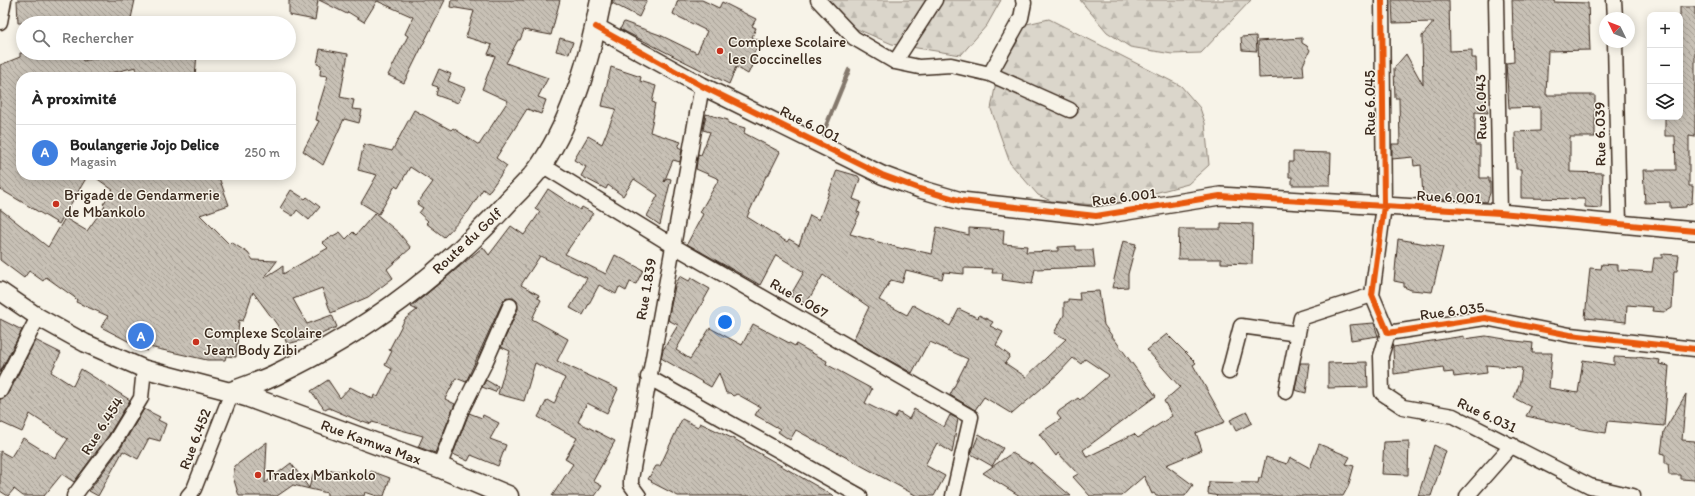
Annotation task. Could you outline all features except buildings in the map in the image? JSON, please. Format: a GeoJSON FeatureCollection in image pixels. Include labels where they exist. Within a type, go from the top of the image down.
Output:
{"type":"FeatureCollection","features":[{"type":"Feature","properties":{"kind":"main road","name":"Route du Golf"},"geometry":{"type":"LineString","coordinates":[[232,392],[285,370],[337,343],[384,312],[434,272],[487,225],[542,164],[559,132],[575,96],[596,27],[601,0]]}},
{"type":"Feature","properties":{"kind":"main road","name":"Rue Kamwa Max"},"geometry":{"type":"LineString","coordinates":[[232,392],[440,467],[508,496]]}},
{"type":"Feature","properties":{"kind":"street"},"geometry":{"type":"LineString","coordinates":[[0,22],[4,0]]}},
{"type":"Feature","properties":{"kind":"street"},"geometry":{"type":"LineString","coordinates":[[818,0],[854,38],[895,62],[919,67],[951,65],[990,74],[1070,110]]}},
{"type":"Feature","properties":{"kind":"street"},"geometry":{"type":"LineString","coordinates":[[895,62],[935,0]]}},
{"type":"Feature","properties":{"kind":"street"},"geometry":{"type":"LineString","coordinates":[[990,74],[1021,18],[1024,3],[1023,0]]}},
{"type":"Feature","properties":{"kind":"street","name":"Rue 6.045"},"geometry":{"type":"LineString","coordinates":[[1382,0],[1384,206]]}},
{"type":"Feature","properties":{"kind":"street","name":"Rue 6.043"},"geometry":{"type":"LineString","coordinates":[[1496,0],[1500,213]]}},
{"type":"Feature","properties":{"kind":"street"},"geometry":{"type":"LineString","coordinates":[[1614,0],[1615,12]]}},
{"type":"Feature","properties":{"kind":"street","name":"Rue 6.001"},"geometry":{"type":"LineString","coordinates":[[596,27],[702,86],[882,175],[920,189],[961,201],[1096,216],[1220,196],[1500,213],[1695,231]]}},
{"type":"Feature","properties":{"kind":"street","name":"Rue 6.039"},"geometry":{"type":"LineString","coordinates":[[1615,48],[1619,225]]}},
{"type":"Feature","properties":{"kind":"street","name":"Rue 1.839"},"geometry":{"type":"LineString","coordinates":[[639,496],[631,485],[631,479],[648,377],[702,86]]}},
{"type":"Feature","properties":{"kind":"street","name":"Rue 6.067"},"geometry":{"type":"LineString","coordinates":[[542,164],[672,245],[971,417],[953,496]]}},
{"type":"Feature","properties":{"kind":"street"},"geometry":{"type":"LineString","coordinates":[[1384,206],[1372,295],[1388,333]]}},
{"type":"Feature","properties":{"kind":"street"},"geometry":{"type":"LineString","coordinates":[[0,291],[38,317],[85,343],[144,369],[232,392]]}},
{"type":"Feature","properties":{"kind":"street"},"geometry":{"type":"LineString","coordinates":[[1286,392],[1301,318],[1372,295]]}},
{"type":"Feature","properties":{"kind":"street"},"geometry":{"type":"LineString","coordinates":[[440,467],[460,414],[485,363],[510,306]]}},
{"type":"Feature","properties":{"kind":"street"},"geometry":{"type":"LineString","coordinates":[[0,391],[38,317]]}},
{"type":"Feature","properties":{"kind":"street","name":"Rue 6.035"},"geometry":{"type":"LineString","coordinates":[[1388,333],[1485,318],[1570,335],[1695,349]]}},
{"type":"Feature","properties":{"kind":"street"},"geometry":{"type":"LineString","coordinates":[[1229,372],[1241,326],[1298,334]]}},
{"type":"Feature","properties":{"kind":"street","name":"Rue 6.031"},"geometry":{"type":"LineString","coordinates":[[1388,333],[1381,356],[1382,393],[1403,407],[1452,416],[1512,445],[1590,486],[1633,496]]}},
{"type":"Feature","properties":{"kind":"street","name":"Rue 6.454"},"geometry":{"type":"LineString","coordinates":[[74,496],[115,441],[141,398],[144,369]]}},
{"type":"Feature","properties":{"kind":"street"},"geometry":{"type":"LineString","coordinates":[[648,377],[860,496]]}},
{"type":"Feature","properties":{"kind":"street","name":"Rue 6.452"},"geometry":{"type":"LineString","coordinates":[[195,494],[232,392]]}},
{"type":"Feature","properties":{"kind":"street"},"geometry":{"type":"LineString","coordinates":[[1467,496],[1512,445]]}},
{"type":"Feature","properties":{"kind":"green space"},"geometry":{"type":"Polygon","coordinates":[[[828,0],[1001,0],[987,25],[961,55],[892,44],[850,26],[828,0]]]}},
{"type":"Feature","properties":{"kind":"green space"},"geometry":{"type":"Polygon","coordinates":[[[1080,0],[1251,0],[1201,53],[1172,54],[1130,47],[1107,32],[1080,0]]]}},
{"type":"Feature","properties":{"kind":"green space"},"geometry":{"type":"Polygon","coordinates":[[[1049,19],[1181,86],[1200,108],[1205,123],[1209,165],[1188,184],[1106,206],[1051,201],[1038,195],[1010,163],[991,109],[999,66],[1018,26],[1049,19]]]}},
{"type":"Feature","properties":{"kind":"waterway"},"geometry":{"type":"LineString","coordinates":[[824,131],[849,70]]}},
{"type":"Feature","properties":{"kind":"cycle path"},"geometry":{"type":"LineString","coordinates":[[1382,0],[1384,206],[1372,295],[1388,333],[1485,318],[1570,335],[1695,349]]}},
{"type":"Feature","properties":{"kind":"cycle path"},"geometry":{"type":"LineString","coordinates":[[596,27],[702,86],[882,175],[920,189],[961,201],[1096,216],[1220,196],[1500,213],[1695,231]]}},
{"type":"Feature","properties":{"kind":"place","name":"Complexe Scolaire les Coccinelles"},"geometry":{"type":"Point","coordinates":[720,51]}},
{"type":"Feature","properties":{"kind":"place","name":"Brigade de Gendarmerie de Mbankolo"},"geometry":{"type":"Point","coordinates":[56,204]}},
{"type":"Feature","properties":{"kind":"place","name":"Boulangerie Jojo Delice"},"geometry":{"type":"Point","coordinates":[141,336]}},
{"type":"Feature","properties":{"kind":"place","name":"Complexe Scolaire Jean Body Zibi"},"geometry":{"type":"Point","coordinates":[196,342]}},
{"type":"Feature","properties":{"kind":"place","name":"Tradex Mbankolo"},"geometry":{"type":"Point","coordinates":[258,475]}}]}
